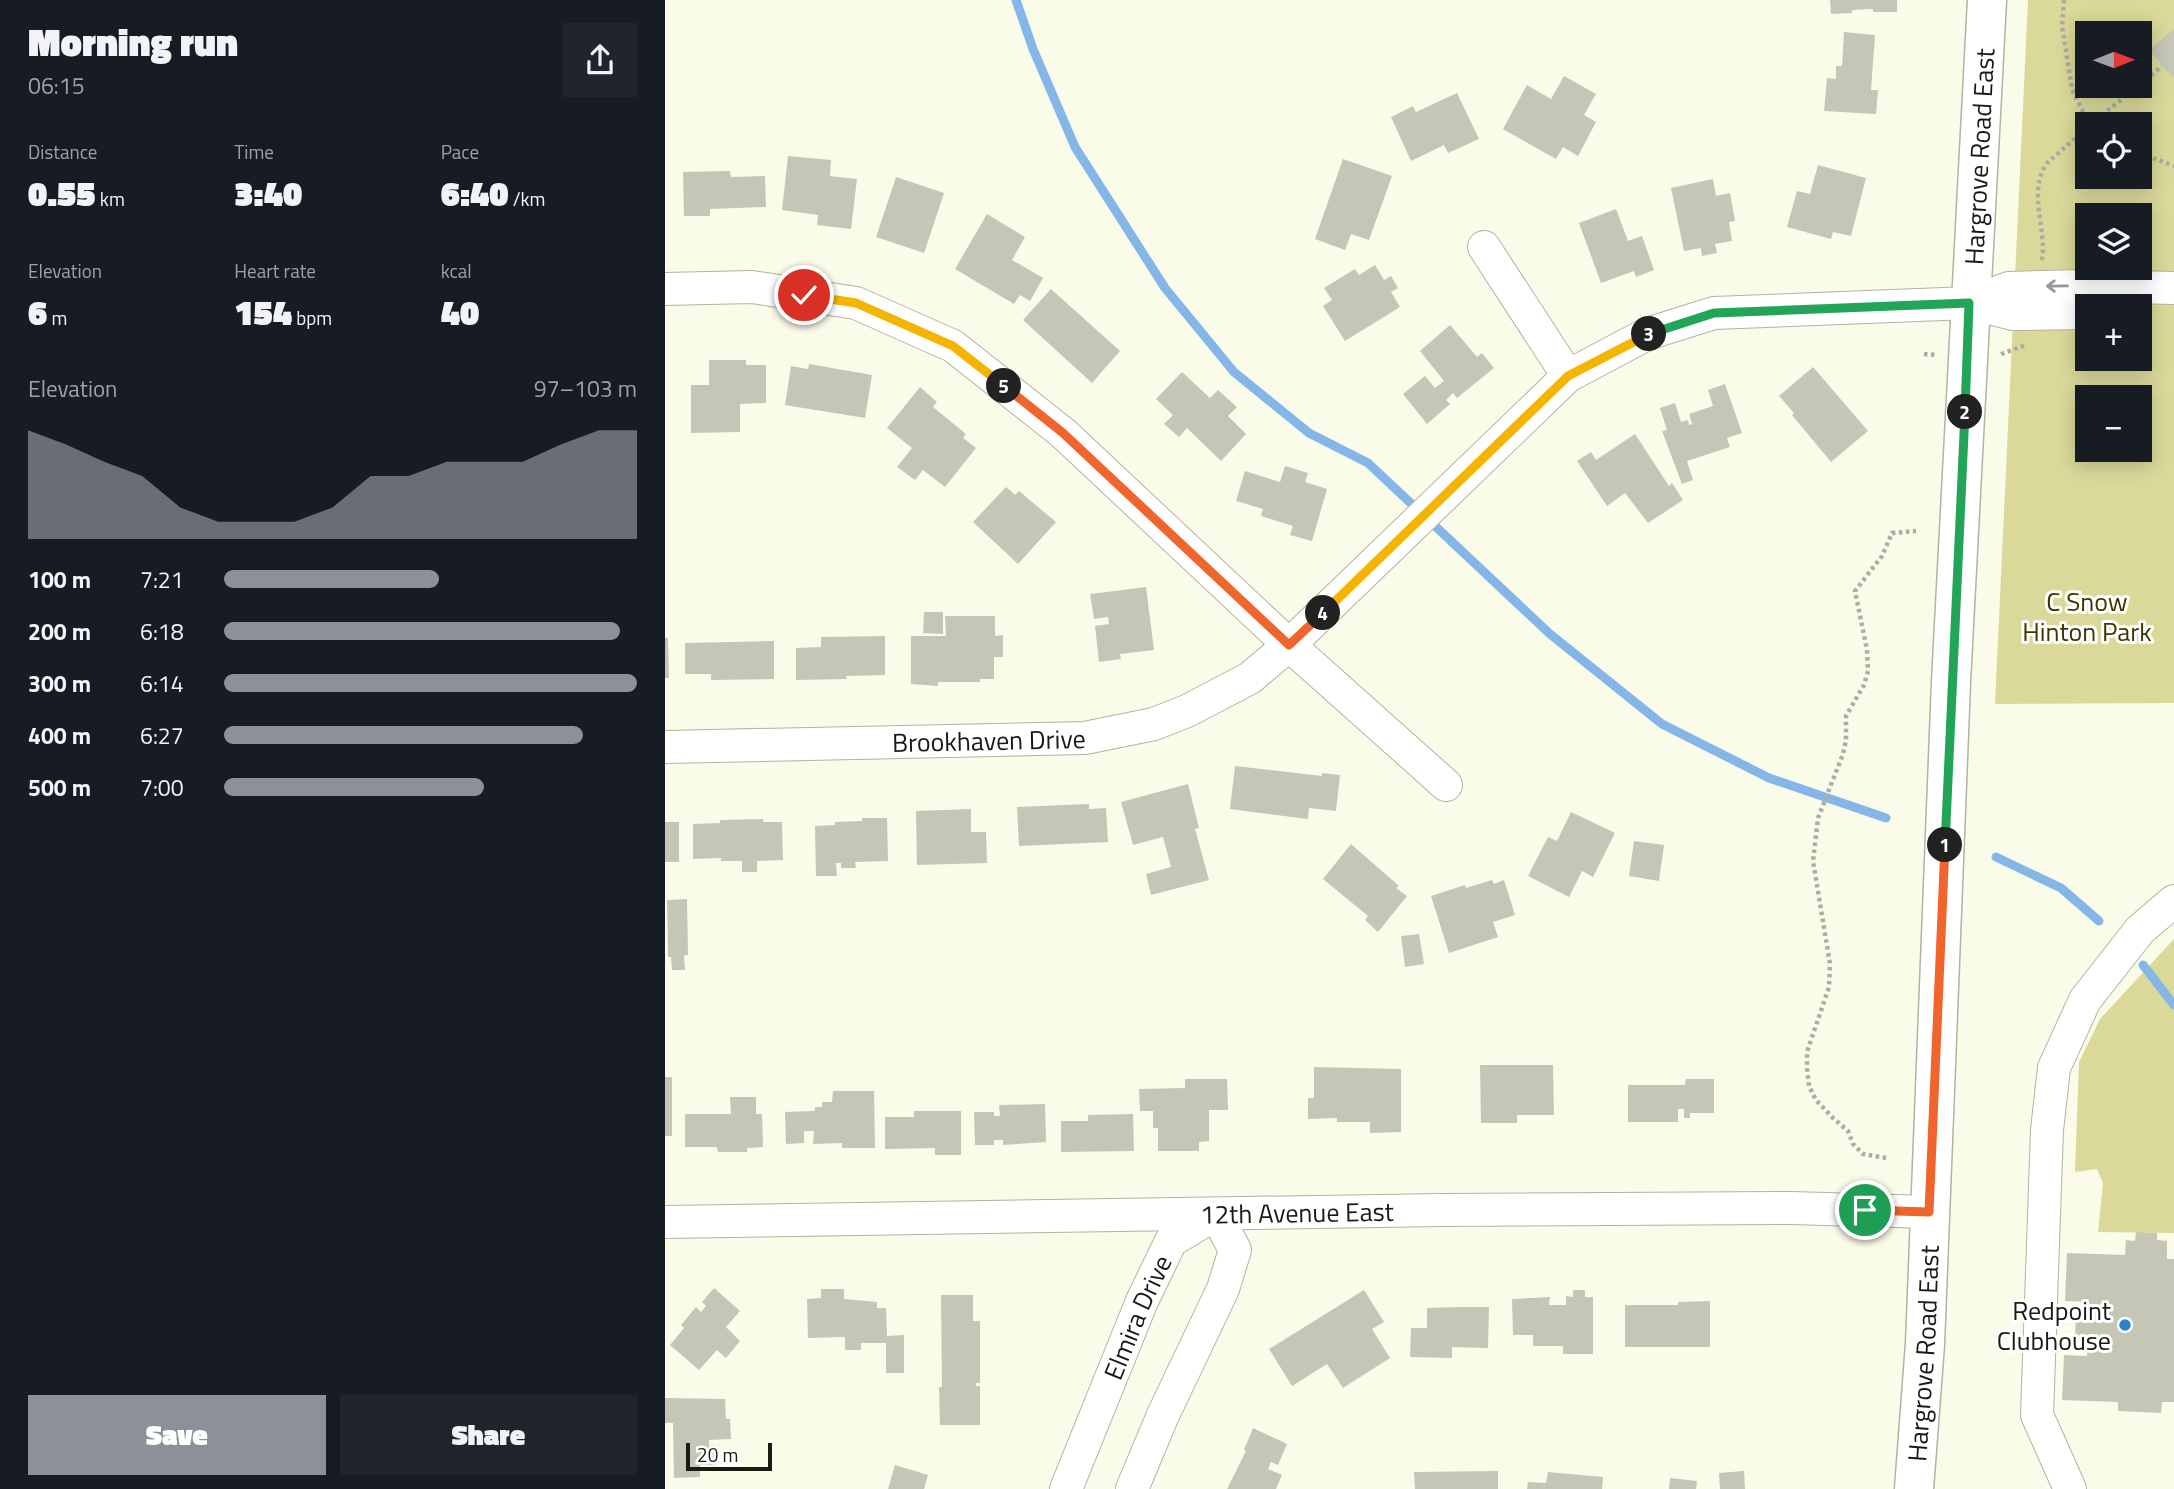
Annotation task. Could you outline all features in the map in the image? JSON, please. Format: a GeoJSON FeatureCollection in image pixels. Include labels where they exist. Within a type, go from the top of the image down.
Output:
{"type":"FeatureCollection","features":[{"type":"Feature","properties":{"kind":"main road","name":"Hargrove Road East"},"geometry":{"type":"LineString","coordinates":[[1914,1489],[1925,1345],[1969,303],[1987,0]]}},
{"type":"Feature","properties":{"kind":"street"},"geometry":{"type":"LineString","coordinates":[[1485,247],[1568,376]]}},
{"type":"Feature","properties":{"kind":"street"},"geometry":{"type":"LineString","coordinates":[[665,289],[752,287],[856,303],[953,346],[1063,433],[1289,645],[1446,785]]}},
{"type":"Feature","properties":{"kind":"street"},"geometry":{"type":"LineString","coordinates":[[1969,303],[2009,288],[2174,288]]}},
{"type":"Feature","properties":{"kind":"street"},"geometry":{"type":"LineString","coordinates":[[2152,303],[2174,300]]}},
{"type":"Feature","properties":{"kind":"street"},"geometry":{"type":"LineString","coordinates":[[1969,303],[2013,314],[2075,313]]}},
{"type":"Feature","properties":{"kind":"street","name":"Brookhaven Drive"},"geometry":{"type":"LineString","coordinates":[[665,747],[1085,738],[1154,724],[1187,711],[1250,677],[1289,645],[1568,376],[1647,334],[1714,313],[1969,303]]}},
{"type":"Feature","properties":{"kind":"street"},"geometry":{"type":"LineString","coordinates":[[2070,1489],[2037,1415],[2047,1130],[2054,1068],[2085,1000],[2140,930],[2174,901]]}},
{"type":"Feature","properties":{"kind":"street","name":"12th Avenue East"},"geometry":{"type":"LineString","coordinates":[[665,1222],[1777,1208],[1929,1212]]}},
{"type":"Feature","properties":{"kind":"street"},"geometry":{"type":"LineString","coordinates":[[1132,1489],[1163,1415],[1223,1289],[1235,1250],[1216,1214]]}},
{"type":"Feature","properties":{"kind":"street","name":"Elmira Drive"},"geometry":{"type":"LineString","coordinates":[[1066,1489],[1142,1301],[1171,1241],[1216,1214]]}},
{"type":"Feature","properties":{"kind":"path"},"geometry":{"type":"LineString","coordinates":[[2064,0],[2062,26],[2072,89],[2084,112]]}},
{"type":"Feature","properties":{"kind":"path"},"geometry":{"type":"LineString","coordinates":[[2153,73],[2162,66]]}},
{"type":"Feature","properties":{"kind":"path"},"geometry":{"type":"LineString","coordinates":[[2105,112],[2123,98]]}},
{"type":"Feature","properties":{"kind":"path"},"geometry":{"type":"LineString","coordinates":[[2152,158],[2174,166]]}},
{"type":"Feature","properties":{"kind":"path"},"geometry":{"type":"LineString","coordinates":[[1886,1157],[1863,1154],[1853,1144],[1848,1131],[1816,1100],[1809,1086],[1807,1052],[1829,987],[1830,964],[1813,861],[1818,818],[1843,754],[1846,716],[1864,685],[1868,671],[1867,650],[1855,592],[1882,556],[1892,533],[1916,531]]}},
{"type":"Feature","properties":{"kind":"green space","name":"C Snow Hinton Park"},"geometry":{"type":"Polygon","coordinates":[[[2028,0],[2174,0],[2174,703],[1995,704],[2028,0]]]}},
{"type":"Feature","properties":{"kind":"green space"},"geometry":{"type":"Polygon","coordinates":[[[2174,939],[2174,1233],[2098,1232],[2103,1183],[2097,1169],[2075,1172],[2079,1062],[2100,1019],[2174,939]]]}},
{"type":"Feature","properties":{"kind":"building"},"geometry":{"type":"Polygon","coordinates":[[[1830,0],[1897,0],[1897,12],[1873,12],[1873,9],[1831,14],[1830,0]]]}},
{"type":"Feature","properties":{"kind":"building"},"geometry":{"type":"Polygon","coordinates":[[[2174,29],[2172,77],[2153,55],[2153,47],[2174,29]]]}},
{"type":"Feature","properties":{"kind":"building"},"geometry":{"type":"Polygon","coordinates":[[[1844,32],[1875,35],[1871,90],[1878,90],[1876,114],[1824,111],[1827,78],[1836,79],[1836,66],[1842,66],[1844,32]]]}},
{"type":"Feature","properties":{"kind":"building"},"geometry":{"type":"Polygon","coordinates":[[[1564,76],[1596,94],[1584,115],[1596,122],[1578,156],[1563,147],[1556,159],[1503,129],[1527,85],[1551,99],[1564,76]]]}},
{"type":"Feature","properties":{"kind":"building"},"geometry":{"type":"Polygon","coordinates":[[[1457,93],[1479,139],[1448,153],[1444,145],[1411,161],[1391,117],[1413,106],[1416,112],[1457,93]]]}},
{"type":"Feature","properties":{"kind":"building"},"geometry":{"type":"Polygon","coordinates":[[[788,156],[831,160],[830,176],[857,179],[851,229],[817,225],[818,215],[782,210],[788,156]]]}},
{"type":"Feature","properties":{"kind":"building"},"geometry":{"type":"Polygon","coordinates":[[[1343,159],[1392,176],[1369,240],[1351,234],[1345,250],[1315,239],[1343,159]]]}},
{"type":"Feature","properties":{"kind":"building"},"geometry":{"type":"Polygon","coordinates":[[[1818,165],[1866,178],[1851,236],[1833,232],[1831,239],[1787,227],[1797,191],[1810,194],[1818,165]]]}},
{"type":"Feature","properties":{"kind":"building"},"geometry":{"type":"Polygon","coordinates":[[[730,171],[731,177],[765,176],[766,207],[710,209],[710,216],[684,216],[683,172],[730,171]]]}},
{"type":"Feature","properties":{"kind":"building"},"geometry":{"type":"Polygon","coordinates":[[[896,177],[944,193],[924,253],[876,237],[896,177]]]}},
{"type":"Feature","properties":{"kind":"building"},"geometry":{"type":"Polygon","coordinates":[[[1713,179],[1716,196],[1730,193],[1735,221],[1729,222],[1732,241],[1715,244],[1717,253],[1702,256],[1701,248],[1684,251],[1671,188],[1713,179]]]}},
{"type":"Feature","properties":{"kind":"building"},"geometry":{"type":"Polygon","coordinates":[[[1616,209],[1628,241],[1642,236],[1654,270],[1636,277],[1634,271],[1601,283],[1579,223],[1616,209]]]}},
{"type":"Feature","properties":{"kind":"building"},"geometry":{"type":"Polygon","coordinates":[[[987,214],[1025,237],[1012,260],[1043,278],[1030,301],[1020,295],[1014,304],[955,269],[987,214]]]}},
{"type":"Feature","properties":{"kind":"building"},"geometry":{"type":"Polygon","coordinates":[[[1375,265],[1384,280],[1391,276],[1398,288],[1391,292],[1400,307],[1345,341],[1323,306],[1332,300],[1324,288],[1355,269],[1359,275],[1375,265]]]}},
{"type":"Feature","properties":{"kind":"building"},"geometry":{"type":"Polygon","coordinates":[[[1051,289],[1120,351],[1092,383],[1023,320],[1051,289]]]}},
{"type":"Feature","properties":{"kind":"building"},"geometry":{"type":"Polygon","coordinates":[[[1450,325],[1477,357],[1482,353],[1494,368],[1457,398],[1453,393],[1446,400],[1450,404],[1427,424],[1403,394],[1425,376],[1435,388],[1444,381],[1420,351],[1450,325]]]}},
{"type":"Feature","properties":{"kind":"building"},"geometry":{"type":"Polygon","coordinates":[[[709,360],[746,360],[746,365],[766,365],[766,403],[740,404],[740,432],[691,433],[691,385],[709,385],[709,360]]]}},
{"type":"Feature","properties":{"kind":"building"},"geometry":{"type":"Polygon","coordinates":[[[809,364],[872,375],[865,418],[785,405],[791,366],[808,369],[809,364]]]}},
{"type":"Feature","properties":{"kind":"building"},"geometry":{"type":"Polygon","coordinates":[[[1813,367],[1868,431],[1831,462],[1779,396],[1813,367]]]}},
{"type":"Feature","properties":{"kind":"building"},"geometry":{"type":"Polygon","coordinates":[[[1182,372],[1210,398],[1218,390],[1237,407],[1228,416],[1246,434],[1221,461],[1187,428],[1179,437],[1164,424],[1173,415],[1156,399],[1182,372]]]}},
{"type":"Feature","properties":{"kind":"building"},"geometry":{"type":"Polygon","coordinates":[[[1725,384],[1742,433],[1727,438],[1730,447],[1687,461],[1693,480],[1682,484],[1662,431],[1667,430],[1660,408],[1675,403],[1681,422],[1688,420],[1689,425],[1692,424],[1689,414],[1713,406],[1708,390],[1725,384]]]}},
{"type":"Feature","properties":{"kind":"building"},"geometry":{"type":"Polygon","coordinates":[[[920,387],[937,402],[933,407],[966,434],[963,438],[976,448],[945,487],[923,470],[915,480],[897,467],[912,448],[887,428],[920,387]]]}},
{"type":"Feature","properties":{"kind":"building"},"geometry":{"type":"Polygon","coordinates":[[[1635,434],[1669,486],[1672,483],[1683,500],[1648,523],[1625,493],[1607,506],[1577,461],[1591,452],[1596,460],[1635,434]]]}},
{"type":"Feature","properties":{"kind":"building"},"geometry":{"type":"Polygon","coordinates":[[[1285,466],[1308,473],[1305,482],[1327,489],[1312,541],[1290,535],[1293,526],[1261,516],[1263,509],[1236,501],[1245,471],[1280,482],[1285,466]]]}},
{"type":"Feature","properties":{"kind":"building"},"geometry":{"type":"Polygon","coordinates":[[[1006,487],[1015,495],[1019,491],[1056,522],[1018,564],[973,522],[1006,487]]]}},
{"type":"Feature","properties":{"kind":"building"},"geometry":{"type":"Polygon","coordinates":[[[1146,587],[1154,650],[1120,654],[1121,659],[1099,662],[1095,626],[1109,624],[1108,617],[1094,619],[1090,594],[1146,587]]]}},
{"type":"Feature","properties":{"kind":"building"},"geometry":{"type":"Polygon","coordinates":[[[924,612],[943,612],[943,634],[923,633],[924,612]]]}},
{"type":"Feature","properties":{"kind":"building"},"geometry":{"type":"Polygon","coordinates":[[[945,616],[995,616],[995,636],[1003,635],[1003,657],[994,657],[994,679],[980,679],[980,682],[938,682],[938,686],[911,684],[911,636],[946,636],[945,616]]]}},
{"type":"Feature","properties":{"kind":"building"},"geometry":{"type":"Polygon","coordinates":[[[885,636],[885,675],[796,680],[796,648],[821,647],[821,637],[885,636]]]}},
{"type":"Feature","properties":{"kind":"building"},"geometry":{"type":"Polygon","coordinates":[[[665,638],[668,638],[669,678],[665,678],[665,638]]]}},
{"type":"Feature","properties":{"kind":"building"},"geometry":{"type":"Polygon","coordinates":[[[774,641],[774,679],[711,680],[711,674],[685,674],[685,643],[774,641]]]}},
{"type":"Feature","properties":{"kind":"building"},"geometry":{"type":"Polygon","coordinates":[[[1235,766],[1322,776],[1322,773],[1340,775],[1336,811],[1309,808],[1308,819],[1230,809],[1235,766]]]}},
{"type":"Feature","properties":{"kind":"building"},"geometry":{"type":"Polygon","coordinates":[[[1188,784],[1199,828],[1195,829],[1209,880],[1151,895],[1146,874],[1171,867],[1163,837],[1133,845],[1121,802],[1188,784]]]}},
{"type":"Feature","properties":{"kind":"building"},"geometry":{"type":"Polygon","coordinates":[[[1089,804],[1089,809],[1106,808],[1108,842],[1019,846],[1017,807],[1089,804]]]}},
{"type":"Feature","properties":{"kind":"building"},"geometry":{"type":"Polygon","coordinates":[[[971,809],[971,832],[986,832],[987,863],[917,865],[916,811],[971,809]]]}},
{"type":"Feature","properties":{"kind":"building"},"geometry":{"type":"Polygon","coordinates":[[[1571,812],[1615,833],[1593,877],[1582,871],[1569,897],[1528,876],[1548,837],[1557,841],[1571,812]]]}},
{"type":"Feature","properties":{"kind":"building"},"geometry":{"type":"Polygon","coordinates":[[[862,818],[887,818],[888,861],[855,862],[856,868],[841,868],[841,863],[836,863],[837,876],[816,876],[815,826],[862,821],[862,818]]]}},
{"type":"Feature","properties":{"kind":"building"},"geometry":{"type":"Polygon","coordinates":[[[763,819],[763,822],[782,822],[783,860],[757,861],[757,872],[742,872],[742,861],[721,861],[721,858],[693,859],[693,824],[763,819]]]}},
{"type":"Feature","properties":{"kind":"building"},"geometry":{"type":"Polygon","coordinates":[[[665,822],[679,822],[679,862],[665,862],[665,822]]]}},
{"type":"Feature","properties":{"kind":"building"},"geometry":{"type":"Polygon","coordinates":[[[1634,841],[1664,845],[1659,881],[1629,876],[1634,841]]]}},
{"type":"Feature","properties":{"kind":"building"},"geometry":{"type":"Polygon","coordinates":[[[1351,844],[1407,896],[1378,932],[1365,920],[1368,916],[1323,879],[1351,844]]]}},
{"type":"Feature","properties":{"kind":"building"},"geometry":{"type":"Polygon","coordinates":[[[1492,880],[1494,884],[1504,880],[1515,915],[1493,922],[1498,937],[1449,953],[1431,896],[1492,880]]]}},
{"type":"Feature","properties":{"kind":"building"},"geometry":{"type":"Polygon","coordinates":[[[687,899],[688,955],[684,955],[685,970],[672,970],[671,957],[668,957],[667,900],[687,899]]]}},
{"type":"Feature","properties":{"kind":"building"},"geometry":{"type":"Polygon","coordinates":[[[1419,934],[1424,964],[1405,967],[1401,936],[1419,934]]]}},
{"type":"Feature","properties":{"kind":"building"},"geometry":{"type":"Polygon","coordinates":[[[1480,1065],[1553,1065],[1554,1115],[1517,1115],[1517,1123],[1481,1123],[1480,1065]]]}},
{"type":"Feature","properties":{"kind":"building"},"geometry":{"type":"Polygon","coordinates":[[[1314,1067],[1401,1069],[1401,1132],[1370,1133],[1370,1122],[1337,1122],[1337,1118],[1308,1119],[1308,1098],[1314,1098],[1314,1067]]]}},
{"type":"Feature","properties":{"kind":"building"},"geometry":{"type":"Polygon","coordinates":[[[665,1077],[672,1077],[672,1136],[665,1136],[665,1077]]]}},
{"type":"Feature","properties":{"kind":"building"},"geometry":{"type":"Polygon","coordinates":[[[1185,1079],[1227,1079],[1228,1110],[1209,1110],[1209,1141],[1199,1142],[1199,1151],[1158,1151],[1158,1128],[1153,1128],[1153,1111],[1140,1111],[1139,1089],[1185,1088],[1185,1079]]]}},
{"type":"Feature","properties":{"kind":"building"},"geometry":{"type":"Polygon","coordinates":[[[1686,1079],[1714,1079],[1714,1113],[1690,1113],[1690,1118],[1684,1118],[1684,1109],[1678,1109],[1678,1122],[1628,1122],[1628,1085],[1685,1085],[1686,1079]]]}},
{"type":"Feature","properties":{"kind":"building"},"geometry":{"type":"Polygon","coordinates":[[[833,1091],[874,1091],[875,1148],[842,1148],[842,1143],[813,1144],[814,1131],[804,1131],[804,1143],[786,1144],[785,1112],[815,1111],[815,1107],[822,1107],[822,1102],[832,1102],[833,1091]]]}},
{"type":"Feature","properties":{"kind":"building"},"geometry":{"type":"Polygon","coordinates":[[[730,1097],[756,1097],[756,1114],[762,1114],[763,1147],[747,1148],[747,1152],[718,1152],[717,1147],[685,1147],[685,1114],[731,1114],[730,1097]]]}},
{"type":"Feature","properties":{"kind":"building"},"geometry":{"type":"Polygon","coordinates":[[[1045,1104],[1046,1142],[1003,1145],[1003,1140],[994,1140],[994,1145],[975,1145],[974,1112],[994,1112],[994,1116],[1000,1116],[999,1105],[1045,1104]]]}},
{"type":"Feature","properties":{"kind":"building"},"geometry":{"type":"Polygon","coordinates":[[[914,1111],[961,1111],[961,1155],[935,1155],[935,1148],[885,1149],[885,1117],[914,1117],[914,1111]]]}},
{"type":"Feature","properties":{"kind":"building"},"geometry":{"type":"Polygon","coordinates":[[[1133,1114],[1134,1151],[1061,1152],[1061,1121],[1088,1121],[1088,1115],[1133,1114]]]}},
{"type":"Feature","properties":{"kind":"building","name":"Redpoint Clubhouse"},"geometry":{"type":"Polygon","coordinates":[[[2136,1232],[2157,1233],[2157,1240],[2167,1241],[2167,1259],[2174,1259],[2174,1402],[2162,1402],[2161,1413],[2118,1411],[2118,1402],[2062,1400],[2064,1355],[2087,1356],[2088,1342],[2075,1342],[2076,1307],[2088,1308],[2089,1302],[2065,1301],[2067,1253],[2125,1255],[2126,1240],[2135,1241],[2136,1232]]]}},
{"type":"Feature","properties":{"kind":"building"},"geometry":{"type":"Polygon","coordinates":[[[714,1288],[740,1311],[726,1327],[740,1341],[726,1358],[717,1350],[699,1370],[670,1345],[684,1328],[681,1325],[696,1307],[701,1312],[706,1306],[702,1302],[714,1288]]]}},
{"type":"Feature","properties":{"kind":"building"},"geometry":{"type":"Polygon","coordinates":[[[821,1289],[844,1289],[844,1299],[877,1302],[877,1308],[886,1308],[887,1336],[904,1335],[904,1373],[886,1373],[886,1343],[861,1343],[861,1350],[845,1350],[845,1337],[808,1338],[807,1299],[821,1298],[821,1289]]]}},
{"type":"Feature","properties":{"kind":"building"},"geometry":{"type":"Polygon","coordinates":[[[1364,1290],[1384,1322],[1372,1329],[1390,1358],[1343,1388],[1327,1364],[1292,1386],[1269,1349],[1364,1290]]]}},
{"type":"Feature","properties":{"kind":"building"},"geometry":{"type":"Polygon","coordinates":[[[1573,1290],[1585,1290],[1585,1297],[1593,1297],[1593,1354],[1563,1354],[1563,1346],[1533,1346],[1533,1335],[1513,1335],[1512,1299],[1550,1297],[1549,1305],[1566,1305],[1566,1296],[1573,1297],[1573,1290]]]}},
{"type":"Feature","properties":{"kind":"building"},"geometry":{"type":"Polygon","coordinates":[[[941,1295],[973,1295],[973,1321],[980,1321],[980,1383],[976,1383],[976,1386],[980,1386],[980,1425],[940,1425],[941,1295]]]}},
{"type":"Feature","properties":{"kind":"building"},"geometry":{"type":"Polygon","coordinates":[[[1710,1301],[1710,1347],[1625,1347],[1625,1305],[1678,1305],[1678,1302],[1710,1301]]]}},
{"type":"Feature","properties":{"kind":"building"},"geometry":{"type":"Polygon","coordinates":[[[1489,1307],[1488,1348],[1452,1347],[1452,1358],[1410,1357],[1411,1328],[1427,1328],[1427,1308],[1489,1307]]]}},
{"type":"Feature","properties":{"kind":"building"},"geometry":{"type":"Polygon","coordinates":[[[665,1398],[725,1399],[731,1439],[709,1440],[709,1446],[714,1445],[714,1465],[700,1465],[700,1477],[674,1478],[673,1423],[665,1423],[665,1398]]]}},
{"type":"Feature","properties":{"kind":"building"},"geometry":{"type":"Polygon","coordinates":[[[1253,1428],[1287,1444],[1278,1465],[1271,1462],[1268,1469],[1282,1475],[1276,1489],[1227,1489],[1246,1451],[1244,1450],[1253,1428]]]}},
{"type":"Feature","properties":{"kind":"building"},"geometry":{"type":"Polygon","coordinates":[[[895,1465],[928,1475],[924,1489],[888,1489],[895,1465]]]}},
{"type":"Feature","properties":{"kind":"building"},"geometry":{"type":"Polygon","coordinates":[[[1498,1471],[1498,1489],[1415,1489],[1414,1472],[1498,1471]]]}},
{"type":"Feature","properties":{"kind":"building"},"geometry":{"type":"Polygon","coordinates":[[[1744,1471],[1745,1489],[1720,1489],[1719,1473],[1744,1471]]]}},
{"type":"Feature","properties":{"kind":"building"},"geometry":{"type":"Polygon","coordinates":[[[1548,1472],[1603,1477],[1602,1489],[1527,1489],[1528,1482],[1546,1483],[1548,1472]]]}},
{"type":"Feature","properties":{"kind":"building"},"geometry":{"type":"Polygon","coordinates":[[[1670,1478],[1697,1481],[1696,1489],[1669,1489],[1670,1478]]]}},
{"type":"Feature","properties":{"kind":"waterway"},"geometry":{"type":"LineString","coordinates":[[1016,0],[1033,49],[1075,147],[1165,288],[1234,372],[1309,433],[1368,463],[1550,634],[1662,724],[1769,778],[1886,818]]}},
{"type":"Feature","properties":{"kind":"waterway"},"geometry":{"type":"LineString","coordinates":[[1996,857],[2061,888],[2099,921]]}},
{"type":"Feature","properties":{"kind":"waterway"},"geometry":{"type":"LineString","coordinates":[[2143,965],[2174,1005]]}},
{"type":"Feature","properties":{"kind":"place","name":"Redpoint Clubhouse"},"geometry":{"type":"Point","coordinates":[2125,1325]}},
{"type":"Feature","properties":{"kind":"route"},"geometry":{"type":"LineString","coordinates":[[804,295],[856,303],[953,346],[1063,433],[1289,645],[1568,376],[1647,334],[1714,313],[1969,303],[1929,1212],[1865,1210]]}}]}
